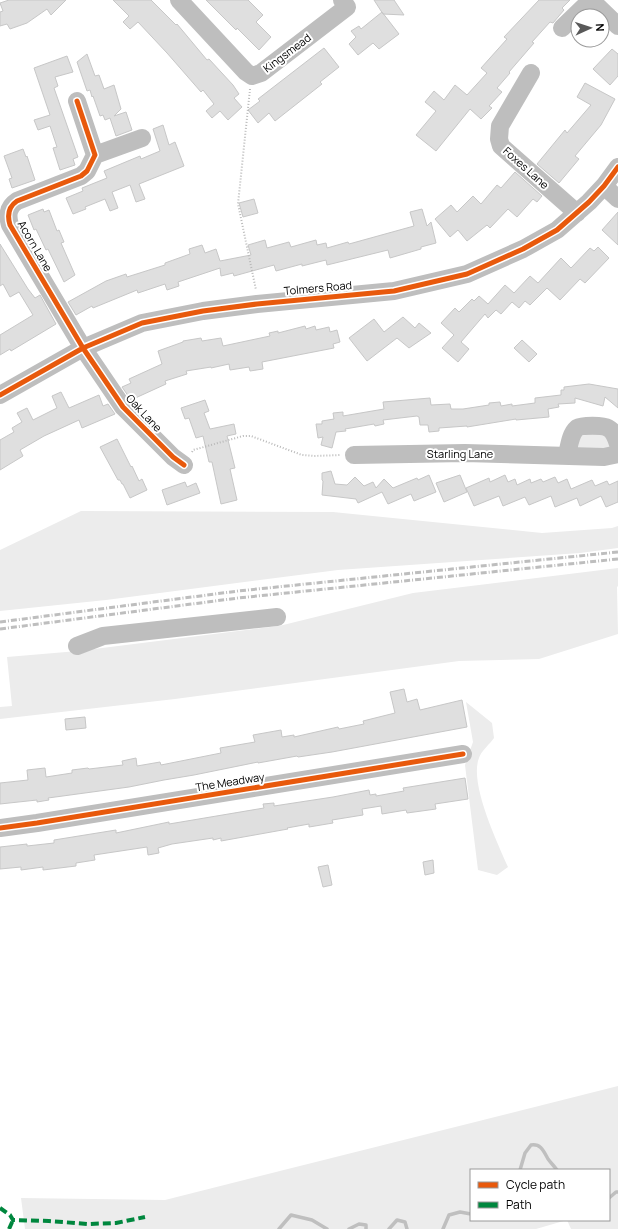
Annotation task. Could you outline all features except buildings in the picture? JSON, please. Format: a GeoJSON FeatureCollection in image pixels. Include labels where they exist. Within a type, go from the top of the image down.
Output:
{"type":"FeatureCollection","features":[{"type":"Feature","properties":{"kind":"street","name":"Kingsmead"},"geometry":{"type":"LineString","coordinates":[[179,0],[246,72],[252,76],[261,73],[345,4]]}},
{"type":"Feature","properties":{"kind":"street"},"geometry":{"type":"LineString","coordinates":[[562,28],[591,0],[618,26]]}},
{"type":"Feature","properties":{"kind":"street","name":"Foxes Lane"},"geometry":{"type":"LineString","coordinates":[[531,73],[500,126],[499,139],[501,146],[577,213]]}},
{"type":"Feature","properties":{"kind":"street"},"geometry":{"type":"LineString","coordinates":[[77,101],[95,155],[142,138]]}},
{"type":"Feature","properties":{"kind":"street","name":"Acorn Lane"},"geometry":{"type":"LineString","coordinates":[[84,348],[10,225],[4,211],[17,201],[81,176],[87,171],[95,155]]}},
{"type":"Feature","properties":{"kind":"street","name":"Tolmers Road"},"geometry":{"type":"LineString","coordinates":[[0,395],[84,348],[142,323],[203,311],[257,304],[394,291],[467,274],[534,244],[557,230],[577,213],[604,186],[618,167]]}},
{"type":"Feature","properties":{"kind":"street"},"geometry":{"type":"LineString","coordinates":[[604,186],[618,199]]}},
{"type":"Feature","properties":{"kind":"street","name":"Oak Lane"},"geometry":{"type":"LineString","coordinates":[[84,348],[123,407],[173,457],[184,465]]}},
{"type":"Feature","properties":{"kind":"street"},"geometry":{"type":"LineString","coordinates":[[567,455],[573,433],[578,427],[608,427],[614,432],[618,444]]}},
{"type":"Feature","properties":{"kind":"street","name":"Starling Lane"},"geometry":{"type":"LineString","coordinates":[[354,455],[465,453],[604,457],[618,454]]}},
{"type":"Feature","properties":{"kind":"street"},"geometry":{"type":"LineString","coordinates":[[77,646],[103,636],[277,617]]}},
{"type":"Feature","properties":{"kind":"street","name":"The Meadway"},"geometry":{"type":"LineString","coordinates":[[0,828],[463,754]]}},
{"type":"Feature","properties":{"kind":"path"},"geometry":{"type":"LineString","coordinates":[[252,76],[238,204],[256,289],[257,304]]}},
{"type":"Feature","properties":{"kind":"path"},"geometry":{"type":"LineString","coordinates":[[184,465],[193,450],[243,436],[251,436],[302,455],[354,455]]}},
{"type":"Feature","properties":{"kind":"shaded area"},"geometry":{"type":"Polygon","coordinates":[[[604,431],[611,446],[608,451],[580,450],[577,446],[577,437],[604,431]]]}},
{"type":"Feature","properties":{"kind":"shaded area"},"geometry":{"type":"Polygon","coordinates":[[[81,511],[333,512],[542,533],[612,528],[618,526],[618,548],[580,553],[338,570],[106,600],[0,611],[0,550],[81,511]]]}},
{"type":"Feature","properties":{"kind":"shaded area"},"geometry":{"type":"Polygon","coordinates":[[[618,568],[618,634],[539,659],[459,661],[175,699],[0,719],[0,707],[12,706],[7,657],[78,651],[279,626],[413,593],[618,568]]]}},
{"type":"Feature","properties":{"kind":"shaded area"},"geometry":{"type":"Polygon","coordinates":[[[466,702],[492,723],[494,738],[480,755],[477,769],[481,797],[491,828],[508,867],[497,875],[478,870],[465,765],[473,742],[466,702]]]}},
{"type":"Feature","properties":{"kind":"shaded area"},"geometry":{"type":"Polygon","coordinates":[[[618,1086],[618,1229],[571,1229],[567,1221],[610,1221],[610,1169],[470,1169],[470,1221],[564,1221],[536,1229],[25,1229],[21,1198],[165,1200],[618,1086]]]}},
{"type":"Feature","properties":{"kind":"waterway"},"geometry":{"type":"LineString","coordinates":[[520,1169],[525,1153],[531,1145],[537,1145],[540,1147],[556,1169]]}},
{"type":"Feature","properties":{"kind":"waterway"},"geometry":{"type":"LineString","coordinates":[[610,1197],[618,1192]]}},
{"type":"Feature","properties":{"kind":"waterway"},"geometry":{"type":"LineString","coordinates":[[443,1229],[449,1215],[460,1212],[470,1214]]}},
{"type":"Feature","properties":{"kind":"waterway"},"geometry":{"type":"LineString","coordinates":[[279,1229],[291,1215],[312,1220],[327,1229]]}},
{"type":"Feature","properties":{"kind":"waterway"},"geometry":{"type":"LineString","coordinates":[[389,1229],[397,1220],[405,1222],[407,1229]]}},
{"type":"Feature","properties":{"kind":"waterway"},"geometry":{"type":"LineString","coordinates":[[349,1229],[359,1224],[366,1225],[366,1229]]}},
{"type":"Feature","properties":{"kind":"railway"},"geometry":{"type":"LineString","coordinates":[[0,622],[238,591],[618,552]]}},
{"type":"Feature","properties":{"kind":"railway"},"geometry":{"type":"LineString","coordinates":[[0,629],[238,598],[618,559]]}},
{"type":"Feature","properties":{"kind":"marked path"},"geometry":{"type":"LineString","coordinates":[[0,1208],[10,1215],[13,1220],[88,1224],[116,1223],[145,1217]]}},
{"type":"Feature","properties":{"kind":"marked path"},"geometry":{"type":"LineString","coordinates":[[9,1229],[13,1220]]}},
{"type":"Feature","properties":{"kind":"cycle path"},"geometry":{"type":"LineString","coordinates":[[77,101],[95,155],[87,171],[81,176],[14,203],[9,212],[10,225],[83,348],[123,407],[173,457],[184,465]]}},
{"type":"Feature","properties":{"kind":"cycle path"},"geometry":{"type":"LineString","coordinates":[[0,395],[83,348],[142,323],[203,311],[257,304],[394,291],[467,274],[523,249],[557,230],[589,202],[604,186],[618,167]]}},
{"type":"Feature","properties":{"kind":"cycle path"},"geometry":{"type":"LineString","coordinates":[[0,828],[463,754]]}}]}
